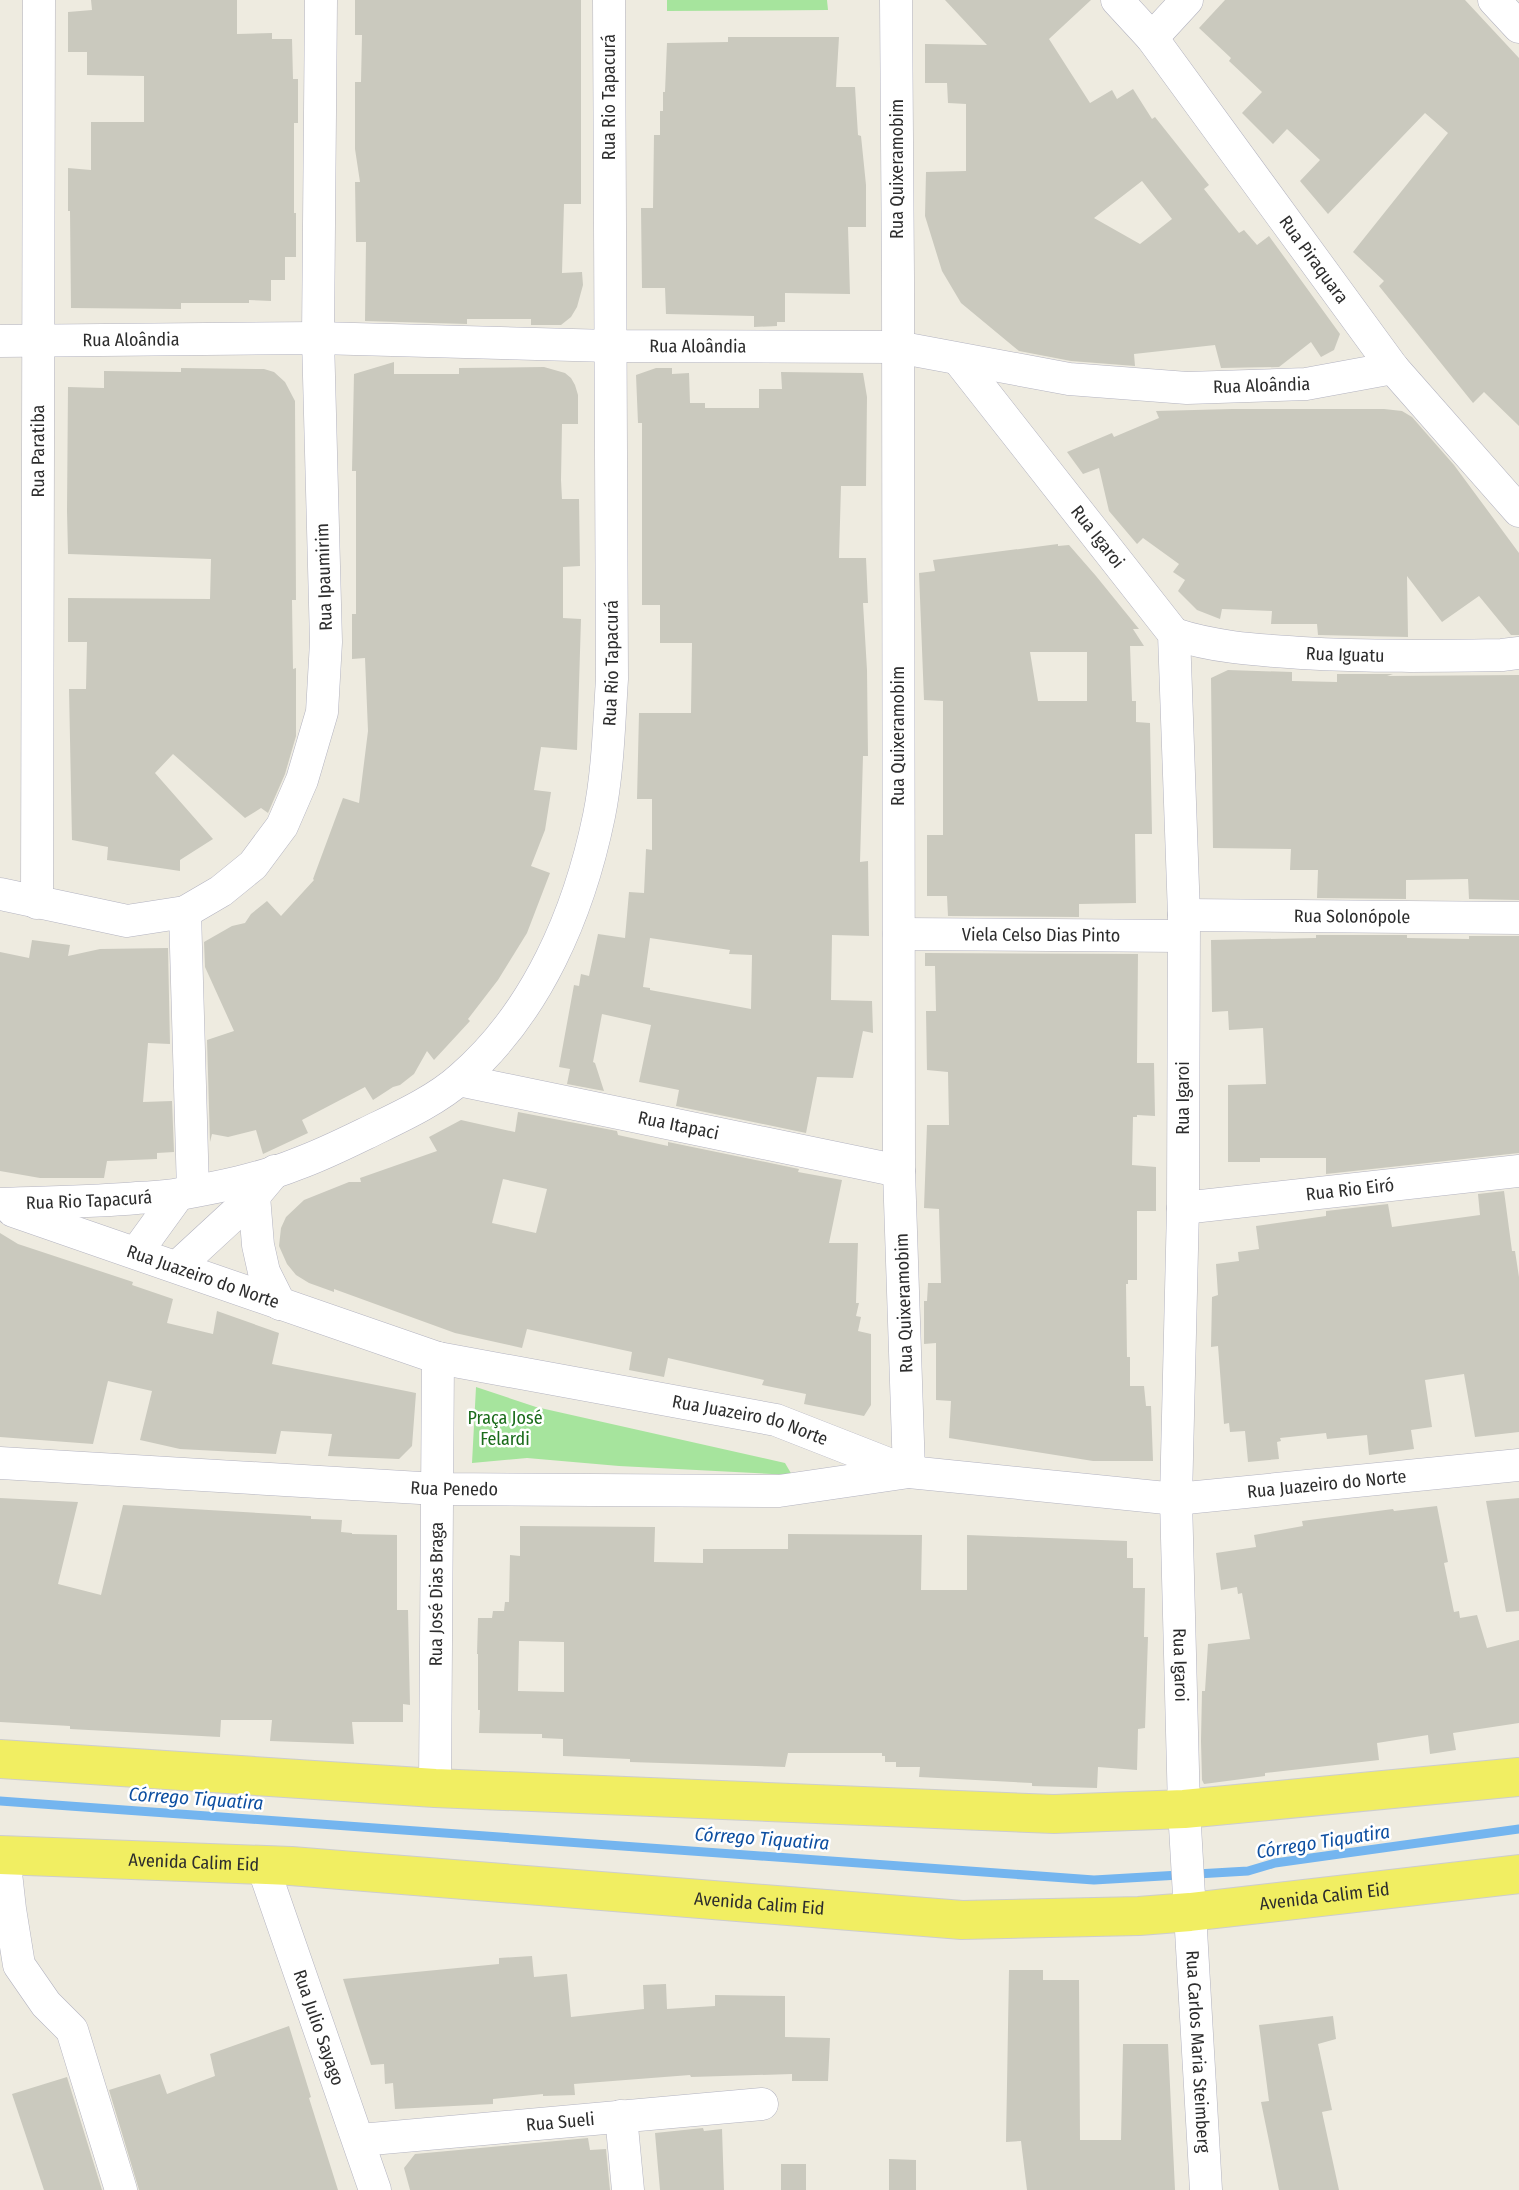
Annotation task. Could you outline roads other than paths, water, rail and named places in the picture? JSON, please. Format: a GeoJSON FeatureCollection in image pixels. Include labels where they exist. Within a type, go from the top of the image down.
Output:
{"type":"FeatureCollection","features":[{"type":"Feature","properties":{"kind":"main road"},"geometry":{"type":"LineString","coordinates":[[0,1759],[435,1788],[1054,1814],[1184,1809],[1519,1777]]}},
{"type":"Feature","properties":{"kind":"main road","name":"Avenida Calim Eid"},"geometry":{"type":"LineString","coordinates":[[2,1855],[262,1864],[962,1920],[1139,1916],[1190,1903],[1519,1874]]}},
{"type":"Feature","properties":{"kind":"street","name":"Rua Paratiba"},"geometry":{"type":"LineString","coordinates":[[37,903],[39,0]]}},
{"type":"Feature","properties":{"kind":"street","name":"Rua Ipaumirim"},"geometry":{"type":"LineString","coordinates":[[0,894],[127,921],[185,912],[221,891],[253,865],[282,826],[302,780],[322,712],[326,642],[318,338],[321,0]]}},
{"type":"Feature","properties":{"kind":"street","name":"Rua Rio Tapacurá"},"geometry":{"type":"LineString","coordinates":[[0,1205],[115,1200],[186,1193],[226,1185],[316,1157],[406,1114],[459,1080],[497,1043],[531,996],[566,925],[583,880],[599,814],[607,751],[612,679],[608,0]]}},
{"type":"Feature","properties":{"kind":"street","name":"Rua Quixeramobim"},"geometry":{"type":"LineString","coordinates":[[896,0],[899,1171],[909,1472]]}},
{"type":"Feature","properties":{"kind":"street","name":"Rua Piraquara"},"geometry":{"type":"LineString","coordinates":[[1117,0],[1152,38],[1393,368],[1519,511]]}},
{"type":"Feature","properties":{"kind":"street"},"geometry":{"type":"LineString","coordinates":[[1152,38],[1187,0]]}},
{"type":"Feature","properties":{"kind":"street"},"geometry":{"type":"LineString","coordinates":[[1494,0],[1519,27]]}},
{"type":"Feature","properties":{"kind":"street","name":"Rua Aloândia"},"geometry":{"type":"LineString","coordinates":[[0,341],[318,338],[610,345],[897,347],[1069,379],[1187,388],[1306,384],[1393,368]]}},
{"type":"Feature","properties":{"kind":"street","name":"Rua Igaroi"},"geometry":{"type":"LineString","coordinates":[[958,359],[1174,634],[1183,925],[1182,1208],[1176,1499],[1184,1809],[1190,1903]]}},
{"type":"Feature","properties":{"kind":"street","name":"Rua Iguatu"},"geometry":{"type":"LineString","coordinates":[[1174,634],[1199,642],[1254,650],[1359,656],[1519,653]]}},
{"type":"Feature","properties":{"kind":"street"},"geometry":{"type":"LineString","coordinates":[[185,912],[186,1193]]}},
{"type":"Feature","properties":{"kind":"street","name":"Rua Solonópole"},"geometry":{"type":"LineString","coordinates":[[1183,925],[1519,918]]}},
{"type":"Feature","properties":{"kind":"street","name":"Viela Celso Dias Pinto"},"geometry":{"type":"LineString","coordinates":[[899,934],[1183,925]]}},
{"type":"Feature","properties":{"kind":"street","name":"Rua Itapaci"},"geometry":{"type":"LineString","coordinates":[[459,1080],[899,1171]]}},
{"type":"Feature","properties":{"kind":"street"},"geometry":{"type":"LineString","coordinates":[[177,1267],[254,1196],[275,1171]]}},
{"type":"Feature","properties":{"kind":"street","name":"Rua Rio Eiró"},"geometry":{"type":"LineString","coordinates":[[1182,1208],[1519,1171]]}},
{"type":"Feature","properties":{"kind":"street","name":"Rua Rio Tapacurá"},"geometry":{"type":"LineString","coordinates":[[135,1253],[186,1193]]}},
{"type":"Feature","properties":{"kind":"street"},"geometry":{"type":"LineString","coordinates":[[254,1196],[258,1245],[264,1272],[280,1304]]}},
{"type":"Feature","properties":{"kind":"street","name":"Rua Juazeiro do Norte"},"geometry":{"type":"LineString","coordinates":[[0,1205],[438,1358],[776,1420],[909,1472],[1176,1499],[1519,1465]]}},
{"type":"Feature","properties":{"kind":"street","name":"Rua José Dias Braga"},"geometry":{"type":"LineString","coordinates":[[435,1788],[438,1358]]}},
{"type":"Feature","properties":{"kind":"street","name":"Rua Penedo"},"geometry":{"type":"LineString","coordinates":[[0,1463],[437,1489],[779,1491],[909,1472]]}},
{"type":"Feature","properties":{"kind":"street"},"geometry":{"type":"LineString","coordinates":[[2,1855],[19,1965],[46,2004],[72,2030],[121,2190]]}},
{"type":"Feature","properties":{"kind":"street","name":"Rua Julio Sayago"},"geometry":{"type":"LineString","coordinates":[[262,1864],[375,2190]]}},
{"type":"Feature","properties":{"kind":"street","name":"Rua Carlos Maria Steimberg"},"geometry":{"type":"LineString","coordinates":[[1190,1903],[1206,2190]]}},
{"type":"Feature","properties":{"kind":"street","name":"Rua Sueli"},"geometry":{"type":"LineString","coordinates":[[359,2140],[762,2104]]}},
{"type":"Feature","properties":{"kind":"street"},"geometry":{"type":"LineString","coordinates":[[621,2116],[628,2190]]}},
{"type":"Feature","properties":{"kind":"waterway","name":"Córrego Tiquatira"},"geometry":{"type":"LineString","coordinates":[[0,1801],[1094,1880],[1248,1871],[1275,1863],[1519,1829]]}},
{"type":"Feature","properties":{"kind":"park label","name":"Praça José Felardi"},"geometry":{"type":"Point","coordinates":[505,1428]}}]}
